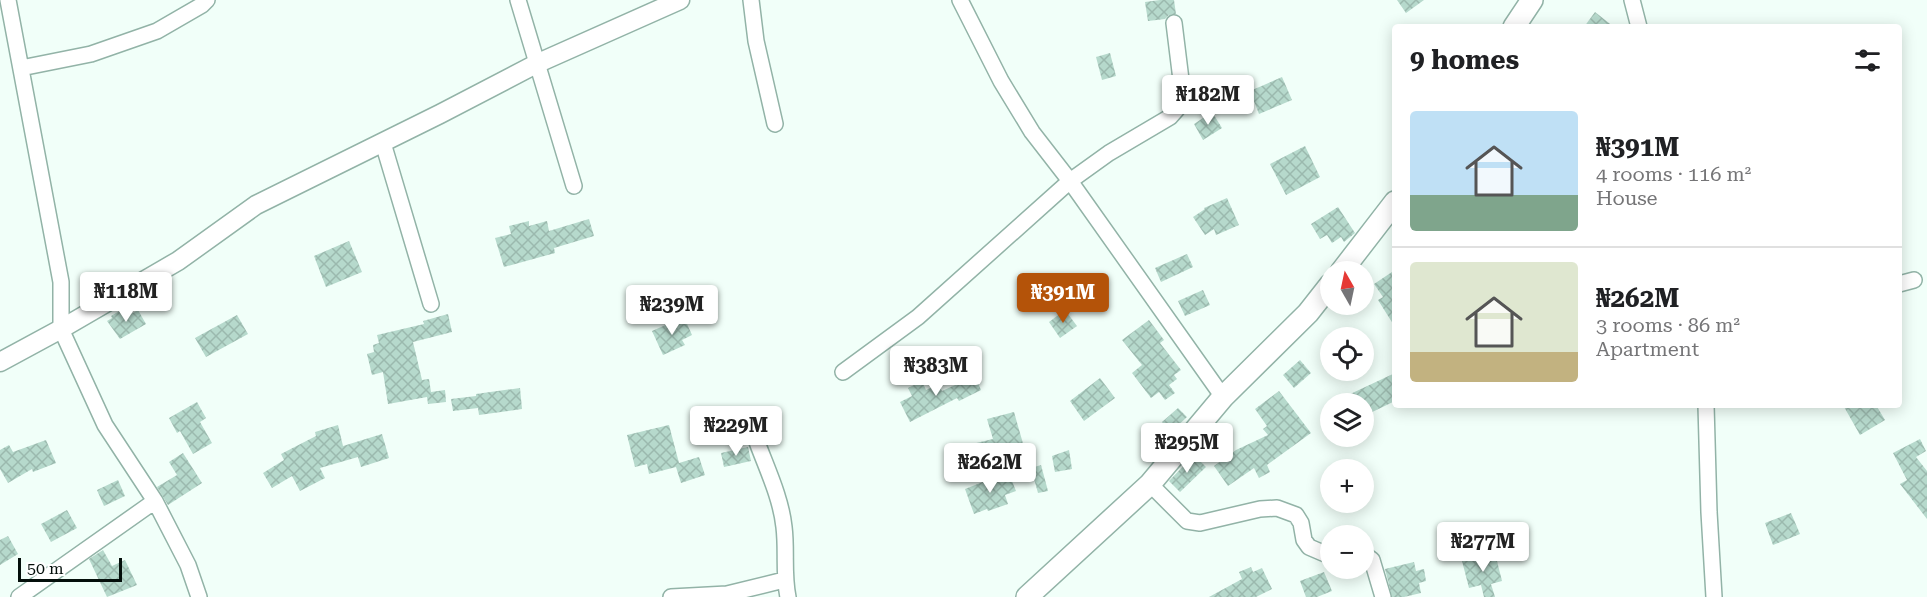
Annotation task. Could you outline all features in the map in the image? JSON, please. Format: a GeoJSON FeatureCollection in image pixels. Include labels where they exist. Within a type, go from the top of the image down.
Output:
{"type":"FeatureCollection","features":[{"type":"Feature","properties":{"kind":"main road"},"geometry":{"type":"LineString","coordinates":[[1516,24],[1532,0]]}},
{"type":"Feature","properties":{"kind":"main road"},"geometry":{"type":"LineString","coordinates":[[1349,261],[1392,206]]}},
{"type":"Feature","properties":{"kind":"main road"},"geometry":{"type":"LineString","coordinates":[[1027,597],[1150,484],[1223,397],[1308,313],[1320,298]]}},
{"type":"Feature","properties":{"kind":"street"},"geometry":{"type":"LineString","coordinates":[[8,0],[61,282],[61,329],[105,425],[155,501],[188,565],[199,597]]}},
{"type":"Feature","properties":{"kind":"street"},"geometry":{"type":"LineString","coordinates":[[21,68],[92,54],[157,31],[207,0]]}},
{"type":"Feature","properties":{"kind":"street"},"geometry":{"type":"LineString","coordinates":[[518,0],[574,186]]}},
{"type":"Feature","properties":{"kind":"street"},"geometry":{"type":"LineString","coordinates":[[0,362],[178,261],[256,205],[536,64],[680,0]]}},
{"type":"Feature","properties":{"kind":"street"},"geometry":{"type":"LineString","coordinates":[[751,0],[756,41],[775,124]]}},
{"type":"Feature","properties":{"kind":"street"},"geometry":{"type":"LineString","coordinates":[[960,0],[1001,81],[1032,132],[1071,181],[1223,397]]}},
{"type":"Feature","properties":{"kind":"street"},"geometry":{"type":"LineString","coordinates":[[1632,0],[1638,24]]}},
{"type":"Feature","properties":{"kind":"street"},"geometry":{"type":"LineString","coordinates":[[843,372],[918,317],[1071,181],[1109,153],[1170,117],[1183,96],[1173,23]]}},
{"type":"Feature","properties":{"kind":"street"},"geometry":{"type":"LineString","coordinates":[[383,143],[430,304]]}},
{"type":"Feature","properties":{"kind":"street"},"geometry":{"type":"LineString","coordinates":[[1706,408],[1714,597]]}},
{"type":"Feature","properties":{"kind":"street"},"geometry":{"type":"LineString","coordinates":[[757,442],[784,527],[784,580],[788,597]]}},
{"type":"Feature","properties":{"kind":"street"},"geometry":{"type":"LineString","coordinates":[[1150,484],[1187,521],[1200,523],[1260,509],[1277,508],[1296,515],[1301,523],[1304,540],[1309,547],[1320,552]]}},
{"type":"Feature","properties":{"kind":"street"},"geometry":{"type":"LineString","coordinates":[[19,597],[155,501]]}},
{"type":"Feature","properties":{"kind":"street"},"geometry":{"type":"LineString","coordinates":[[1374,567],[1383,597]]}},
{"type":"Feature","properties":{"kind":"street"},"geometry":{"type":"LineString","coordinates":[[671,597],[727,594],[784,580]]}},
{"type":"Feature","properties":{"kind":"building"},"geometry":{"type":"Polygon","coordinates":[[[1174,0],[1176,14],[1169,15],[1165,19],[1148,21],[1145,2],[1174,0]]]}},
{"type":"Feature","properties":{"kind":"building"},"geometry":{"type":"Polygon","coordinates":[[[1397,0],[1424,0],[1406,13],[1397,0]]]}},
{"type":"Feature","properties":{"kind":"building"},"geometry":{"type":"Polygon","coordinates":[[[1595,12],[1610,24],[1586,24],[1595,12]]]}},
{"type":"Feature","properties":{"kind":"building"},"geometry":{"type":"Polygon","coordinates":[[[1110,53],[1116,76],[1102,80],[1096,57],[1110,53]]]}},
{"type":"Feature","properties":{"kind":"building"},"geometry":{"type":"Polygon","coordinates":[[[1282,77],[1292,100],[1259,114],[1250,91],[1282,77]]]}},
{"type":"Feature","properties":{"kind":"building"},"geometry":{"type":"Polygon","coordinates":[[[1212,112],[1222,128],[1203,140],[1194,124],[1212,112]]]}},
{"type":"Feature","properties":{"kind":"building"},"geometry":{"type":"Polygon","coordinates":[[[1305,146],[1320,177],[1286,195],[1270,164],[1305,146]]]}},
{"type":"Feature","properties":{"kind":"building"},"geometry":{"type":"Polygon","coordinates":[[[1227,198],[1239,225],[1216,235],[1214,229],[1205,235],[1193,217],[1204,208],[1227,198]]]}},
{"type":"Feature","properties":{"kind":"building"},"geometry":{"type":"Polygon","coordinates":[[[1338,207],[1355,233],[1344,242],[1341,237],[1332,243],[1327,235],[1320,239],[1311,224],[1338,207]]]}},
{"type":"Feature","properties":{"kind":"building"},"geometry":{"type":"Polygon","coordinates":[[[589,219],[594,236],[554,248],[555,253],[504,267],[495,238],[511,234],[509,226],[529,221],[529,226],[547,221],[549,231],[589,219]]]}},
{"type":"Feature","properties":{"kind":"building"},"geometry":{"type":"Polygon","coordinates":[[[349,241],[362,272],[326,287],[314,256],[349,241]]]}},
{"type":"Feature","properties":{"kind":"building"},"geometry":{"type":"Polygon","coordinates":[[[1187,254],[1193,267],[1161,282],[1155,268],[1187,254]]]}},
{"type":"Feature","properties":{"kind":"building"},"geometry":{"type":"Polygon","coordinates":[[[1392,272],[1392,322],[1378,300],[1383,297],[1374,284],[1392,272]]]}},
{"type":"Feature","properties":{"kind":"building"},"geometry":{"type":"Polygon","coordinates":[[[1203,290],[1210,305],[1185,316],[1178,301],[1203,290]]]}},
{"type":"Feature","properties":{"kind":"building"},"geometry":{"type":"Polygon","coordinates":[[[129,309],[131,314],[138,310],[146,324],[120,339],[107,321],[121,310],[124,312],[129,309]]]}},
{"type":"Feature","properties":{"kind":"building"},"geometry":{"type":"Polygon","coordinates":[[[1065,310],[1077,326],[1060,338],[1049,322],[1065,310]]]}},
{"type":"Feature","properties":{"kind":"building"},"geometry":{"type":"Polygon","coordinates":[[[448,314],[452,332],[413,342],[422,380],[429,379],[431,392],[445,390],[446,402],[428,404],[427,397],[388,404],[383,372],[372,375],[367,354],[374,352],[373,345],[379,343],[377,335],[424,324],[423,321],[448,314]]]}},
{"type":"Feature","properties":{"kind":"building"},"geometry":{"type":"Polygon","coordinates":[[[237,315],[248,334],[206,357],[195,338],[237,315]]]}},
{"type":"Feature","properties":{"kind":"building"},"geometry":{"type":"Polygon","coordinates":[[[684,317],[692,335],[682,340],[685,345],[663,355],[652,331],[684,317]]]}},
{"type":"Feature","properties":{"kind":"building"},"geometry":{"type":"Polygon","coordinates":[[[1149,320],[1164,340],[1160,343],[1181,370],[1174,375],[1177,379],[1169,385],[1175,393],[1165,400],[1159,392],[1151,398],[1132,373],[1142,365],[1122,340],[1149,320]]]}},
{"type":"Feature","properties":{"kind":"building"},"geometry":{"type":"Polygon","coordinates":[[[1300,360],[1311,373],[1294,388],[1283,375],[1300,360]]]}},
{"type":"Feature","properties":{"kind":"building"},"geometry":{"type":"Polygon","coordinates":[[[1392,374],[1392,402],[1374,411],[1374,393],[1352,393],[1392,374]]]}},
{"type":"Feature","properties":{"kind":"building"},"geometry":{"type":"Polygon","coordinates":[[[975,376],[981,390],[959,401],[957,398],[910,422],[900,402],[912,396],[908,388],[922,381],[926,390],[938,384],[942,391],[975,376]]]}},
{"type":"Feature","properties":{"kind":"building"},"geometry":{"type":"Polygon","coordinates":[[[1100,378],[1115,398],[1084,421],[1070,401],[1100,378]]]}},
{"type":"Feature","properties":{"kind":"building"},"geometry":{"type":"Polygon","coordinates":[[[520,388],[522,409],[479,415],[478,408],[453,411],[451,399],[520,388]]]}},
{"type":"Feature","properties":{"kind":"building"},"geometry":{"type":"Polygon","coordinates":[[[1279,391],[1311,433],[1267,465],[1270,472],[1259,478],[1254,468],[1228,486],[1214,466],[1236,450],[1268,435],[1263,429],[1267,426],[1255,409],[1279,391]]]}},
{"type":"Feature","properties":{"kind":"building"},"geometry":{"type":"Polygon","coordinates":[[[197,402],[206,418],[200,422],[212,443],[193,454],[180,431],[177,433],[169,418],[197,402]]]}},
{"type":"Feature","properties":{"kind":"building"},"geometry":{"type":"Polygon","coordinates":[[[1178,408],[1187,417],[1171,432],[1162,422],[1178,408]]]}},
{"type":"Feature","properties":{"kind":"building"},"geometry":{"type":"Polygon","coordinates":[[[1845,408],[1878,408],[1885,420],[1860,435],[1845,408]]]}},
{"type":"Feature","properties":{"kind":"building"},"geometry":{"type":"Polygon","coordinates":[[[1014,412],[1024,447],[997,454],[996,449],[970,455],[968,445],[993,439],[987,419],[1014,412]]]}},
{"type":"Feature","properties":{"kind":"building"},"geometry":{"type":"Polygon","coordinates":[[[338,425],[343,446],[382,434],[389,458],[361,467],[358,457],[320,468],[325,478],[300,491],[292,476],[272,488],[263,473],[284,460],[281,454],[316,436],[315,432],[338,425]]]}},
{"type":"Feature","properties":{"kind":"building"},"geometry":{"type":"Polygon","coordinates":[[[669,425],[679,463],[699,457],[705,475],[681,483],[676,467],[649,474],[647,464],[635,467],[627,435],[669,425]]]}},
{"type":"Feature","properties":{"kind":"building"},"geometry":{"type":"Polygon","coordinates":[[[1920,439],[1926,451],[1916,457],[1927,471],[1927,519],[1900,484],[1907,480],[1893,453],[1920,439]]]}},
{"type":"Feature","properties":{"kind":"building"},"geometry":{"type":"Polygon","coordinates":[[[46,440],[56,463],[33,472],[32,469],[8,483],[0,469],[0,450],[9,445],[13,452],[46,440]]]}},
{"type":"Feature","properties":{"kind":"building"},"geometry":{"type":"Polygon","coordinates":[[[748,447],[751,461],[724,467],[721,453],[748,447]]]}},
{"type":"Feature","properties":{"kind":"building"},"geometry":{"type":"Polygon","coordinates":[[[1069,450],[1072,469],[1055,472],[1052,456],[1069,450]]]}},
{"type":"Feature","properties":{"kind":"building"},"geometry":{"type":"Polygon","coordinates":[[[183,453],[202,483],[168,505],[157,487],[177,475],[169,462],[183,453]]]}},
{"type":"Feature","properties":{"kind":"building"},"geometry":{"type":"Polygon","coordinates":[[[1194,455],[1206,467],[1180,492],[1169,481],[1194,455]]]}},
{"type":"Feature","properties":{"kind":"building"},"geometry":{"type":"Polygon","coordinates":[[[1041,465],[1048,491],[1038,493],[1031,468],[1041,465]]]}},
{"type":"Feature","properties":{"kind":"building"},"geometry":{"type":"Polygon","coordinates":[[[1003,474],[1006,482],[1012,481],[1016,491],[1005,495],[1008,504],[974,514],[965,489],[1003,474]]]}},
{"type":"Feature","properties":{"kind":"building"},"geometry":{"type":"Polygon","coordinates":[[[118,480],[125,496],[104,506],[97,490],[118,480]]]}},
{"type":"Feature","properties":{"kind":"building"},"geometry":{"type":"Polygon","coordinates":[[[67,510],[77,528],[51,542],[41,524],[67,510]]]}},
{"type":"Feature","properties":{"kind":"building"},"geometry":{"type":"Polygon","coordinates":[[[1791,513],[1800,534],[1773,545],[1765,523],[1791,513]]]}},
{"type":"Feature","properties":{"kind":"building"},"geometry":{"type":"Polygon","coordinates":[[[8,536],[18,554],[0,565],[0,540],[8,536]]]}},
{"type":"Feature","properties":{"kind":"building"},"geometry":{"type":"Polygon","coordinates":[[[103,550],[112,566],[125,560],[137,585],[107,597],[89,559],[103,550]]]}},
{"type":"Feature","properties":{"kind":"building"},"geometry":{"type":"Polygon","coordinates":[[[1495,553],[1502,581],[1491,584],[1495,597],[1484,597],[1481,585],[1469,588],[1462,561],[1495,553]]]}},
{"type":"Feature","properties":{"kind":"building"},"geometry":{"type":"Polygon","coordinates":[[[1414,562],[1416,571],[1424,569],[1426,581],[1419,583],[1421,593],[1392,597],[1385,569],[1414,562]]]}},
{"type":"Feature","properties":{"kind":"building"},"geometry":{"type":"Polygon","coordinates":[[[1251,567],[1253,572],[1262,568],[1272,589],[1256,597],[1209,597],[1242,579],[1239,572],[1251,567]]]}},
{"type":"Feature","properties":{"kind":"building"},"geometry":{"type":"Polygon","coordinates":[[[1320,574],[1320,579],[1327,579],[1332,591],[1317,597],[1306,597],[1300,581],[1320,574]]]}}]}
